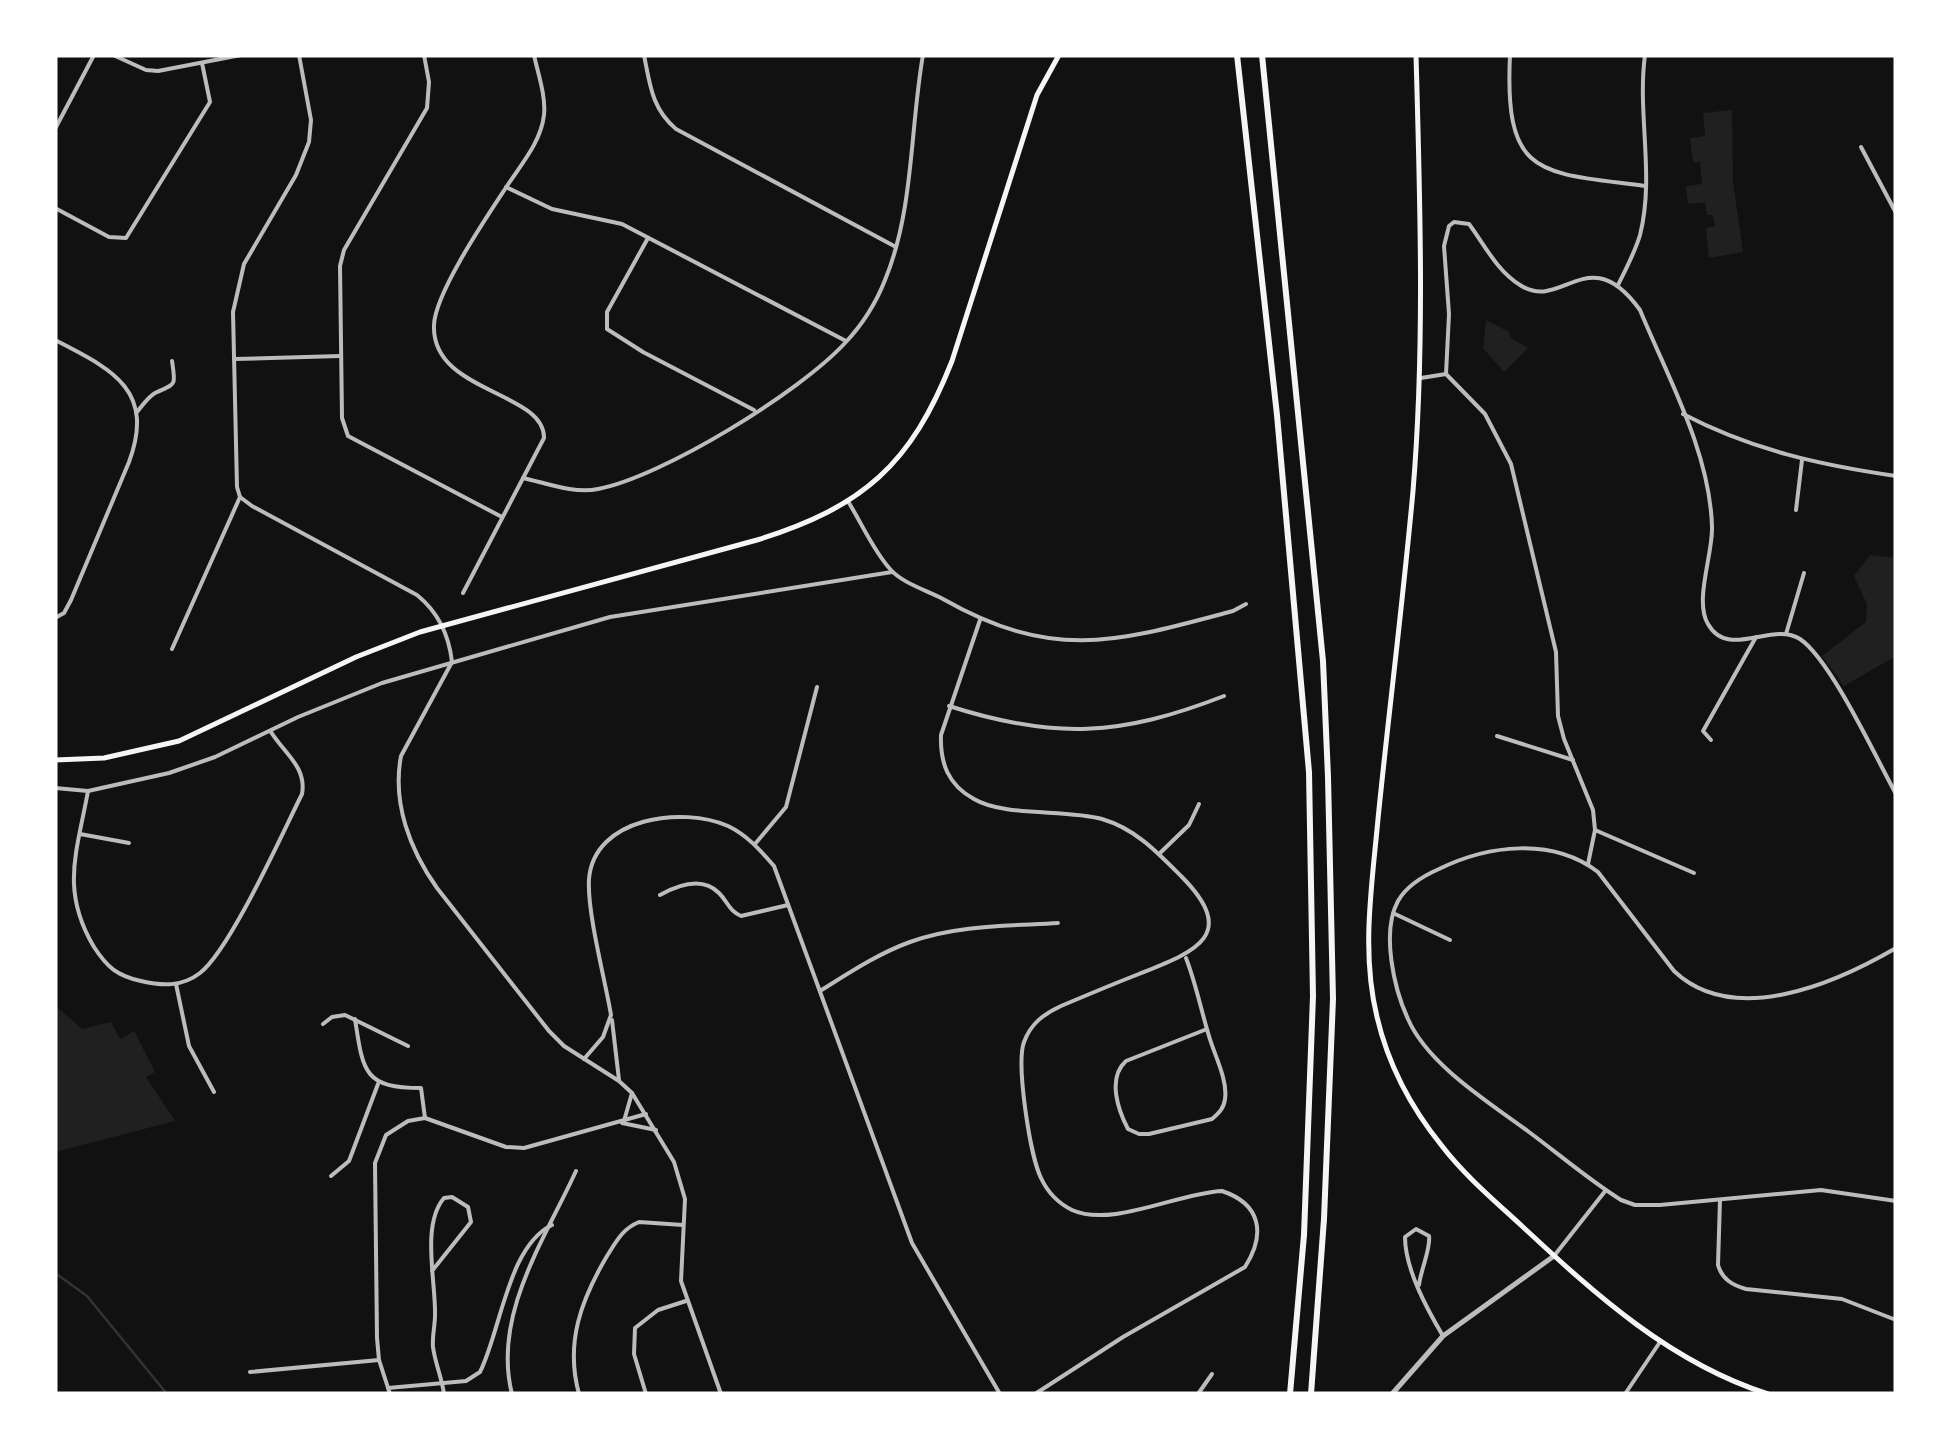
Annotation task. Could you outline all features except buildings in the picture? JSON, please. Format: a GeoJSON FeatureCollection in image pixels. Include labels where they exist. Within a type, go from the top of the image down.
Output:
{"type":"FeatureCollection","features":[{"type":"Feature","properties":{"kind":"main road"},"geometry":{"type":"LineString","coordinates":[[55,760],[104,758],[179,741],[356,658],[442,626],[791,530],[849,502],[897,460],[937,401],[1037,94],[1059,55]]}},
{"type":"Feature","properties":{"kind":"main road"},"geometry":{"type":"LineString","coordinates":[[1237,55],[1277,415],[1309,772],[1312,996],[1304,1235],[1290,1394]]}},
{"type":"Feature","properties":{"kind":"main road"},"geometry":{"type":"LineString","coordinates":[[1262,55],[1323,661],[1328,777],[1332,999],[1324,1218],[1311,1394]]}},
{"type":"Feature","properties":{"kind":"main road"},"geometry":{"type":"LineString","coordinates":[[1416,55],[1420,378],[1370,898],[1371,982],[1377,1017],[1392,1064],[1414,1107],[1443,1148],[1554,1256],[1660,1342],[1726,1380],[1768,1394]]}},
{"type":"Feature","properties":{"kind":"street"},"geometry":{"type":"LineString","coordinates":[[55,130],[94,55]]}},
{"type":"Feature","properties":{"kind":"street"},"geometry":{"type":"LineString","coordinates":[[113,55],[146,70],[158,71],[241,55]]}},
{"type":"Feature","properties":{"kind":"street"},"geometry":{"type":"LineString","coordinates":[[172,648],[240,497],[236,474],[233,312],[244,264],[296,175],[308,142],[311,120],[299,55]]}},
{"type":"Feature","properties":{"kind":"street"},"geometry":{"type":"LineString","coordinates":[[424,55],[428,108],[344,250],[340,266],[342,418],[348,436],[502,517]]}},
{"type":"Feature","properties":{"kind":"street"},"geometry":{"type":"LineString","coordinates":[[463,593],[544,438],[540,420],[452,367],[441,351],[434,324],[438,304],[540,135],[544,118],[534,55]]}},
{"type":"Feature","properties":{"kind":"street"},"geometry":{"type":"LineString","coordinates":[[644,55],[660,116],[676,130],[896,247]]}},
{"type":"Feature","properties":{"kind":"street"},"geometry":{"type":"LineString","coordinates":[[523,478],[597,490],[674,459],[756,411],[846,342],[878,296],[896,247],[923,55]]}},
{"type":"Feature","properties":{"kind":"street"},"geometry":{"type":"LineString","coordinates":[[1510,55],[1510,114],[1522,147],[1533,161],[1556,173],[1646,186]]}},
{"type":"Feature","properties":{"kind":"street"},"geometry":{"type":"LineString","coordinates":[[1618,286],[1639,236],[1646,186],[1642,102],[1645,55]]}},
{"type":"Feature","properties":{"kind":"street"},"geometry":{"type":"LineString","coordinates":[[55,208],[109,236],[126,238],[210,102],[202,62]]}},
{"type":"Feature","properties":{"kind":"street"},"geometry":{"type":"LineString","coordinates":[[1862,147],[1896,214]]}},
{"type":"Feature","properties":{"kind":"street"},"geometry":{"type":"LineString","coordinates":[[506,188],[552,209],[606,218],[846,342]]}},
{"type":"Feature","properties":{"kind":"street"},"geometry":{"type":"LineString","coordinates":[[1588,865],[1595,830],[1592,810],[1558,716],[1556,652],[1511,464],[1485,414],[1446,374],[1449,314],[1444,246],[1448,226],[1462,220],[1520,285],[1531,290],[1552,289],[1589,276],[1618,286],[1640,310],[1684,414],[1710,500],[1712,540],[1703,605],[1705,620],[1712,631],[1726,639],[1786,634],[1807,645],[1826,670],[1896,794]]}},
{"type":"Feature","properties":{"kind":"street"},"geometry":{"type":"LineString","coordinates":[[648,238],[607,312],[607,329],[642,352],[756,411]]}},
{"type":"Feature","properties":{"kind":"street"},"geometry":{"type":"LineString","coordinates":[[55,340],[106,366],[120,378],[137,412],[138,439],[71,600],[64,613],[55,618]]}},
{"type":"Feature","properties":{"kind":"street"},"geometry":{"type":"LineString","coordinates":[[234,359],[340,356]]}},
{"type":"Feature","properties":{"kind":"street"},"geometry":{"type":"LineString","coordinates":[[137,412],[156,392],[170,388],[175,380],[172,361]]}},
{"type":"Feature","properties":{"kind":"street"},"geometry":{"type":"LineString","coordinates":[[1420,378],[1446,374]]}},
{"type":"Feature","properties":{"kind":"street"},"geometry":{"type":"LineString","coordinates":[[1684,414],[1744,443],[1802,460],[1896,476]]}},
{"type":"Feature","properties":{"kind":"street"},"geometry":{"type":"LineString","coordinates":[[1796,510],[1802,460]]}},
{"type":"Feature","properties":{"kind":"street"},"geometry":{"type":"LineString","coordinates":[[240,497],[417,595],[430,606],[442,626],[452,662],[401,756],[398,790],[411,843],[437,888],[540,1020],[564,1046],[620,1080],[656,1130],[683,1184],[680,1261],[686,1301],[721,1394]]}},
{"type":"Feature","properties":{"kind":"street"},"geometry":{"type":"LineString","coordinates":[[849,502],[892,572],[980,620],[1038,637],[1077,642],[1135,636],[1246,604]]}},
{"type":"Feature","properties":{"kind":"street"},"geometry":{"type":"LineString","coordinates":[[55,788],[88,791],[169,774],[382,683],[650,608],[892,572]]}},
{"type":"Feature","properties":{"kind":"street"},"geometry":{"type":"LineString","coordinates":[[1786,634],[1804,573]]}},
{"type":"Feature","properties":{"kind":"street"},"geometry":{"type":"LineString","coordinates":[[980,620],[940,735],[946,772],[963,793],[984,805],[1101,818],[1126,828],[1159,854],[1197,893],[1208,914],[1205,938],[1185,956],[1061,1006],[1031,1027],[1019,1062],[1038,1172],[1047,1190],[1060,1203],[1090,1216],[1222,1191],[1237,1196],[1257,1221],[1257,1248],[1246,1266],[1122,1337],[1036,1394]]}},
{"type":"Feature","properties":{"kind":"street"},"geometry":{"type":"LineString","coordinates":[[1711,740],[1704,731],[1756,637]]}},
{"type":"Feature","properties":{"kind":"street"},"geometry":{"type":"LineString","coordinates":[[755,844],[786,807],[818,687]]}},
{"type":"Feature","properties":{"kind":"street"},"geometry":{"type":"LineString","coordinates":[[949,706],[1020,726],[1100,730],[1163,718],[1224,696]]}},
{"type":"Feature","properties":{"kind":"street"},"geometry":{"type":"LineString","coordinates":[[88,791],[72,894],[84,930],[108,968],[118,975],[157,985],[176,984],[200,974],[215,959],[302,794],[300,768],[270,730]]}},
{"type":"Feature","properties":{"kind":"street"},"geometry":{"type":"LineString","coordinates":[[1497,736],[1573,760]]}},
{"type":"Feature","properties":{"kind":"street"},"geometry":{"type":"LineString","coordinates":[[1159,854],[1190,825],[1199,804]]}},
{"type":"Feature","properties":{"kind":"street"},"geometry":{"type":"LineString","coordinates":[[620,1080],[589,878],[602,847],[615,834],[632,826],[691,817],[728,826],[755,844],[774,866],[912,1243],[1000,1394]]}},
{"type":"Feature","properties":{"kind":"street"},"geometry":{"type":"LineString","coordinates":[[1595,830],[1694,873]]}},
{"type":"Feature","properties":{"kind":"street"},"geometry":{"type":"LineString","coordinates":[[80,834],[129,844]]}},
{"type":"Feature","properties":{"kind":"street"},"geometry":{"type":"LineString","coordinates":[[1896,948],[1840,977],[1795,990],[1744,997],[1710,994],[1686,983],[1674,972],[1598,872],[1544,850],[1518,848],[1472,854],[1420,878],[1403,893],[1393,913],[1391,945],[1398,992],[1422,1044],[1492,1104],[1606,1190],[1635,1205],[1820,1190],[1896,1200]]}},
{"type":"Feature","properties":{"kind":"street"},"geometry":{"type":"LineString","coordinates":[[660,896],[671,888],[698,883],[718,891],[732,912],[741,916],[788,904]]}},
{"type":"Feature","properties":{"kind":"street"},"geometry":{"type":"LineString","coordinates":[[1393,913],[1450,940]]}},
{"type":"Feature","properties":{"kind":"street"},"geometry":{"type":"LineString","coordinates":[[820,992],[874,958],[912,941],[960,929],[1058,923]]}},
{"type":"Feature","properties":{"kind":"street"},"geometry":{"type":"LineString","coordinates":[[1185,956],[1204,1009],[1225,1089],[1220,1112],[1212,1118],[1149,1134],[1128,1130],[1114,1077],[1118,1068],[1126,1061],[1207,1029]]}},
{"type":"Feature","properties":{"kind":"street"},"geometry":{"type":"LineString","coordinates":[[176,984],[188,1046],[214,1092]]}},
{"type":"Feature","properties":{"kind":"street"},"geometry":{"type":"LineString","coordinates":[[323,1024],[339,1014],[408,1046]]}},
{"type":"Feature","properties":{"kind":"street"},"geometry":{"type":"LineString","coordinates":[[584,1059],[603,1037],[612,1015]]}},
{"type":"Feature","properties":{"kind":"street"},"geometry":{"type":"LineString","coordinates":[[355,1019],[364,1062],[378,1084],[422,1088],[426,1118]]}},
{"type":"Feature","properties":{"kind":"street"},"geometry":{"type":"LineString","coordinates":[[330,1176],[350,1161],[378,1084]]}},
{"type":"Feature","properties":{"kind":"street"},"geometry":{"type":"LineString","coordinates":[[621,1122],[632,1093]]}},
{"type":"Feature","properties":{"kind":"street"},"geometry":{"type":"LineString","coordinates":[[552,1225],[535,1234],[522,1254],[480,1372],[466,1381],[389,1391],[379,1360],[375,1163],[378,1147],[392,1128],[426,1118],[506,1148],[524,1148],[646,1114]]}},
{"type":"Feature","properties":{"kind":"street"},"geometry":{"type":"LineString","coordinates":[[621,1122],[656,1130]]}},
{"type":"Feature","properties":{"kind":"street"},"geometry":{"type":"LineString","coordinates":[[512,1394],[508,1367],[512,1322],[523,1287],[576,1171]]}},
{"type":"Feature","properties":{"kind":"street"},"geometry":{"type":"LineString","coordinates":[[1392,1394],[1443,1336],[1554,1256],[1606,1190]]}},
{"type":"Feature","properties":{"kind":"street"},"geometry":{"type":"LineString","coordinates":[[432,1271],[471,1222],[468,1208],[452,1197],[438,1204],[432,1271],[436,1312],[433,1346],[444,1394]]}},
{"type":"Feature","properties":{"kind":"street"},"geometry":{"type":"LineString","coordinates":[[1720,1200],[1718,1265],[1720,1274],[1733,1285],[1842,1299],[1896,1320]]}},
{"type":"Feature","properties":{"kind":"street"},"geometry":{"type":"LineString","coordinates":[[579,1394],[574,1359],[577,1320],[588,1289],[619,1236],[639,1222],[683,1225]]}},
{"type":"Feature","properties":{"kind":"street"},"geometry":{"type":"LineString","coordinates":[[1419,1285],[1430,1243],[1429,1236],[1416,1228],[1406,1237],[1406,1246],[1419,1285],[1443,1336]]}},
{"type":"Feature","properties":{"kind":"street"},"geometry":{"type":"LineString","coordinates":[[646,1394],[634,1354],[635,1328],[658,1310],[686,1301]]}},
{"type":"Feature","properties":{"kind":"street"},"geometry":{"type":"LineString","coordinates":[[1625,1394],[1660,1342]]}},
{"type":"Feature","properties":{"kind":"street"},"geometry":{"type":"LineString","coordinates":[[250,1372],[379,1360]]}},
{"type":"Feature","properties":{"kind":"street"},"geometry":{"type":"LineString","coordinates":[[1198,1394],[1212,1374]]}},
{"type":"Feature","properties":{"kind":"shaded area"},"geometry":{"type":"Polygon","coordinates":[[[1732,110],[1733,182],[1743,252],[1709,258],[1706,228],[1715,226],[1713,215],[1707,215],[1705,202],[1688,204],[1686,186],[1702,184],[1700,162],[1693,162],[1690,138],[1705,136],[1703,113],[1732,110]]]}},
{"type":"Feature","properties":{"kind":"shaded area"},"geometry":{"type":"Polygon","coordinates":[[[1486,320],[1528,348],[1504,372],[1483,348],[1486,320]]]}},
{"type":"Feature","properties":{"kind":"shaded area"},"geometry":{"type":"Polygon","coordinates":[[[1870,555],[1896,558],[1896,656],[1844,686],[1822,656],[1866,622],[1867,604],[1854,576],[1870,555]]]}},
{"type":"Feature","properties":{"kind":"shaded area"},"geometry":{"type":"Polygon","coordinates":[[[55,983],[57,1007],[82,1029],[111,1022],[120,1039],[134,1031],[155,1072],[146,1077],[175,1121],[55,1152],[55,983]]]}},
{"type":"Feature","properties":{"kind":"waterway"},"geometry":{"type":"LineString","coordinates":[[55,1273],[87,1296],[167,1394]]}}]}
